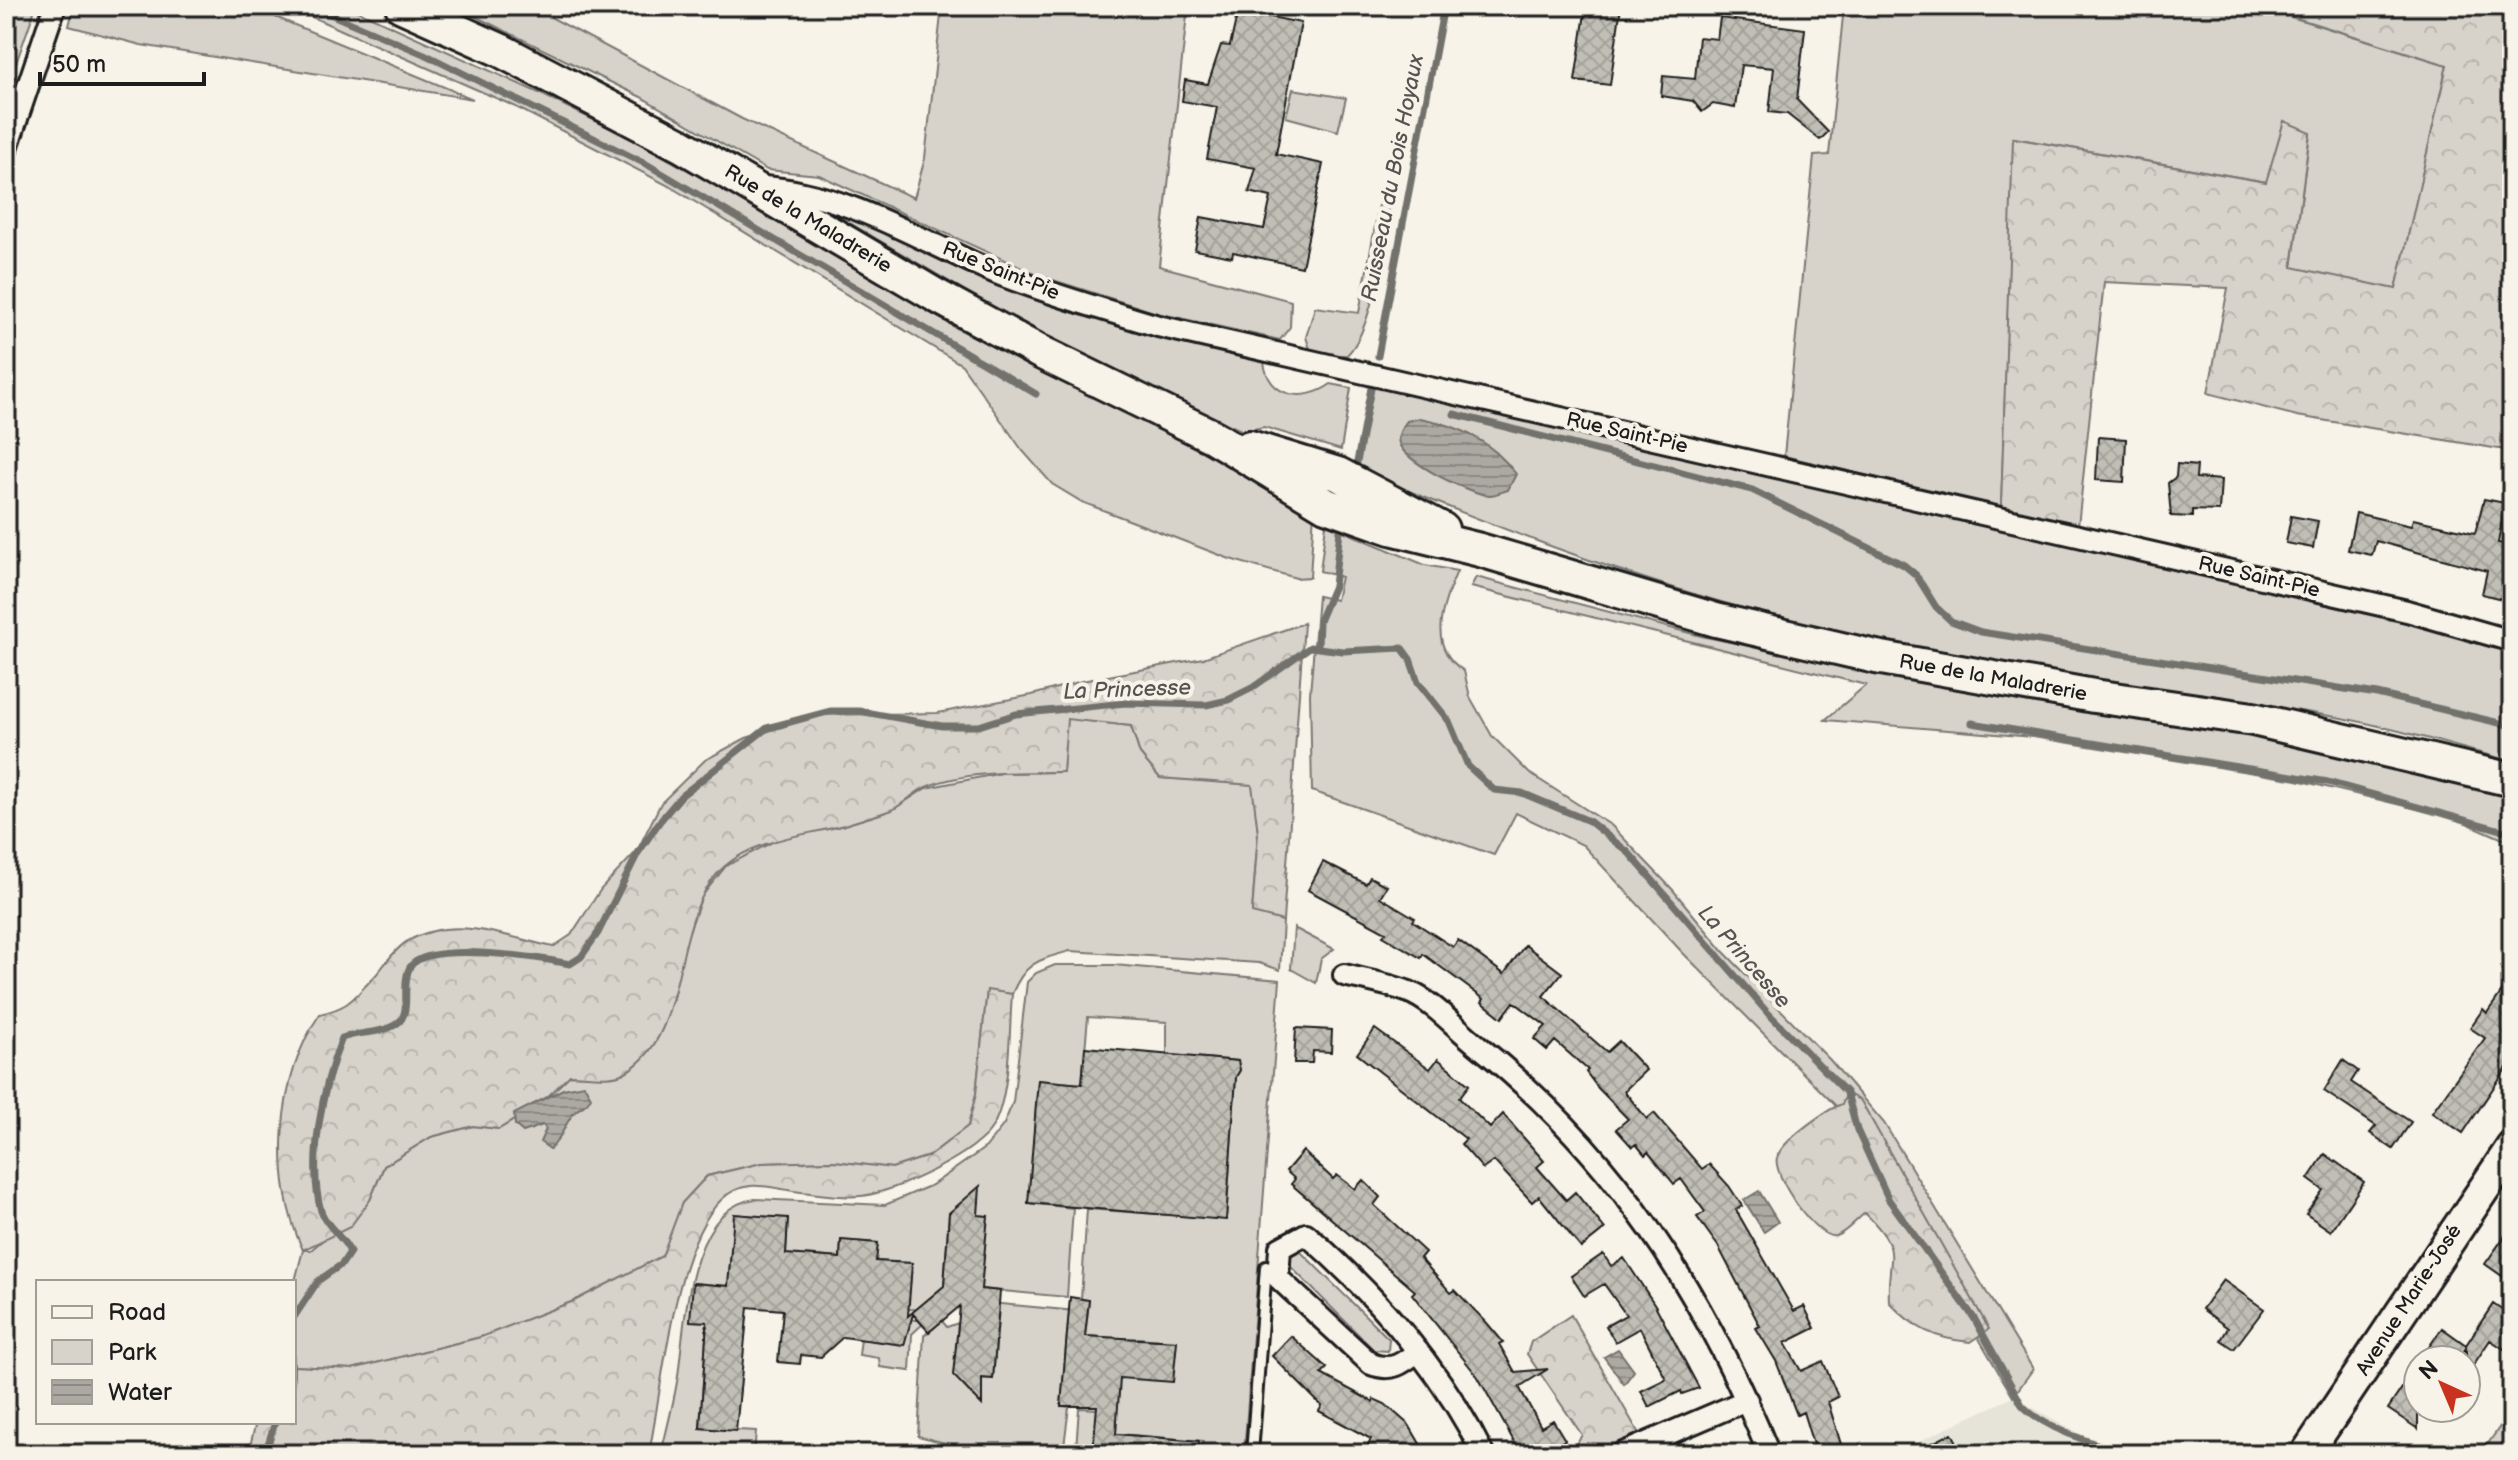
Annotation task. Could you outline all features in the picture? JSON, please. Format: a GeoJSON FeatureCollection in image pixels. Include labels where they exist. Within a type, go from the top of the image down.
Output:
{"type":"FeatureCollection","features":[{"type":"Feature","properties":{"kind":"main road","name":"Rue de la Maladrerie"},"geometry":{"type":"LineString","coordinates":[[402,6],[567,84],[756,187],[935,295],[1038,351],[1212,436],[1326,505],[1391,528],[1480,550],[1716,620],[1876,657],[2094,696],[2253,719],[2345,738],[2512,780]]}},
{"type":"Feature","properties":{"kind":"street"},"geometry":{"type":"LineString","coordinates":[[6,151],[55,6]]}},
{"type":"Feature","properties":{"kind":"street","name":"Rue Saint-Pie"},"geometry":{"type":"LineString","coordinates":[[756,187],[795,189],[832,200],[1000,274],[1087,305],[1294,357],[2393,607],[2512,641]]}},
{"type":"Feature","properties":{"kind":"street"},"geometry":{"type":"LineString","coordinates":[[1344,975],[1412,993],[1496,1060],[1589,1150],[1662,1243],[1707,1320],[1747,1400],[1769,1454]]}},
{"type":"Feature","properties":{"kind":"street","name":"Avenue Marie-José"},"geometry":{"type":"LineString","coordinates":[[2306,1454],[2512,1147]]}},
{"type":"Feature","properties":{"kind":"street"},"geometry":{"type":"LineString","coordinates":[[1418,1351],[1400,1366],[1382,1368],[1371,1364],[1278,1278],[1280,1248],[1306,1234],[1362,1285],[1418,1351],[1483,1454]]}},
{"type":"Feature","properties":{"kind":"street"},"geometry":{"type":"LineString","coordinates":[[1621,1454],[1747,1400]]}},
{"type":"Feature","properties":{"kind":"lane"},"geometry":{"type":"LineString","coordinates":[[1252,1454],[1266,1267]]}},
{"type":"Feature","properties":{"kind":"shaded area"},"geometry":{"type":"Polygon","coordinates":[[[2013,1397],[2090,1439],[2080,1454],[1892,1454],[2013,1397]]]}},
{"type":"Feature","properties":{"kind":"green space"},"geometry":{"type":"Polygon","coordinates":[[[18,6],[36,6],[6,92],[6,39],[18,6]]]}},
{"type":"Feature","properties":{"kind":"green space"},"geometry":{"type":"Polygon","coordinates":[[[74,6],[249,6],[473,99],[141,45],[69,26],[74,6]]]}},
{"type":"Feature","properties":{"kind":"green space"},"geometry":{"type":"Polygon","coordinates":[[[287,6],[347,6],[539,93],[632,139],[755,207],[953,326],[1263,482],[1314,511],[1310,577],[1296,578],[1230,559],[1082,502],[1052,484],[1022,450],[962,365],[669,186],[514,106],[287,6]]]}},
{"type":"Feature","properties":{"kind":"green space"},"geometry":{"type":"Polygon","coordinates":[[[454,6],[530,6],[742,119],[914,198],[925,158],[942,6],[1188,6],[1159,266],[1291,301],[1290,327],[1280,340],[1157,313],[1037,275],[819,175],[767,170],[641,97],[454,6]]]}},
{"type":"Feature","properties":{"kind":"green space"},"geometry":{"type":"Polygon","coordinates":[[[1844,6],[2291,6],[2291,17],[2447,65],[2396,290],[2292,268],[2310,133],[2284,121],[2267,182],[2014,138],[2001,507],[1784,456],[1814,156],[1829,155],[1844,6]]]}},
{"type":"Feature","properties":{"kind":"green space"},"geometry":{"type":"Polygon","coordinates":[[[2291,6],[2512,6],[2512,451],[2297,416],[2208,393],[2228,288],[2104,282],[2078,526],[2001,507],[2013,138],[2266,182],[2284,121],[2310,132],[2292,267],[2396,289],[2447,65],[2290,16],[2291,6]]]}},
{"type":"Feature","properties":{"kind":"green space"},"geometry":{"type":"Polygon","coordinates":[[[1293,89],[1346,98],[1338,131],[1286,117],[1293,89]]]}},
{"type":"Feature","properties":{"kind":"green space"},"geometry":{"type":"Polygon","coordinates":[[[1383,183],[1392,184],[1366,322],[1347,355],[1333,356],[1310,349],[1306,337],[1315,307],[1359,313],[1383,183]]]}},
{"type":"Feature","properties":{"kind":"green space"},"geometry":{"type":"Polygon","coordinates":[[[819,205],[1056,307],[1264,362],[1272,383],[1289,394],[1310,394],[1331,384],[1351,388],[1341,450],[1264,427],[1243,431],[1112,370],[1001,312],[819,205]]]}},
{"type":"Feature","properties":{"kind":"green space"},"geometry":{"type":"Polygon","coordinates":[[[1375,383],[2255,587],[2459,631],[2512,653],[2512,761],[2358,721],[1892,644],[1768,615],[1648,580],[1470,516],[1354,468],[1375,383]]]}},
{"type":"Feature","properties":{"kind":"green space"},"geometry":{"type":"Polygon","coordinates":[[[1326,524],[1425,565],[1457,571],[1443,611],[1441,637],[1444,650],[1464,671],[1470,697],[1492,736],[1529,773],[1612,826],[1673,890],[1724,952],[1830,1060],[1884,1123],[2033,1369],[2013,1397],[1876,1162],[1836,1106],[1682,952],[1583,845],[1516,813],[1494,855],[1312,791],[1310,694],[1318,596],[1336,600],[1341,577],[1320,571],[1326,524]]]}},
{"type":"Feature","properties":{"kind":"green space"},"geometry":{"type":"Polygon","coordinates":[[[1476,577],[1701,636],[2024,702],[2255,737],[2397,767],[2512,799],[2512,843],[2455,818],[2297,780],[2033,737],[1825,720],[1866,685],[1471,587],[1476,577]]]}},
{"type":"Feature","properties":{"kind":"green space"},"geometry":{"type":"Polygon","coordinates":[[[1304,623],[1283,921],[1252,913],[1258,833],[1252,785],[1160,778],[1140,754],[1131,726],[1067,719],[1063,772],[993,774],[941,782],[926,787],[885,812],[752,849],[725,866],[707,888],[694,915],[671,1005],[661,1032],[646,1056],[618,1075],[570,1075],[539,1105],[499,1129],[473,1126],[431,1137],[384,1166],[370,1200],[350,1227],[303,1250],[292,1223],[282,1162],[287,1098],[294,1068],[305,1039],[320,1014],[351,1001],[403,944],[426,933],[462,928],[553,947],[571,935],[601,889],[637,851],[661,803],[705,760],[746,738],[821,715],[938,713],[1032,695],[1082,681],[1203,658],[1304,623]]]}},
{"type":"Feature","properties":{"kind":"green space"},"geometry":{"type":"Polygon","coordinates":[[[1066,718],[1131,726],[1140,754],[1160,778],[1253,784],[1258,833],[1252,912],[1283,921],[1280,970],[1259,963],[1070,951],[1041,960],[1022,975],[1012,994],[987,991],[976,1094],[968,1126],[929,1156],[892,1168],[834,1161],[762,1163],[707,1176],[682,1203],[663,1256],[574,1301],[481,1337],[352,1369],[296,1366],[295,1280],[303,1250],[311,1250],[370,1200],[384,1166],[431,1137],[473,1126],[499,1129],[539,1105],[570,1075],[595,1076],[673,999],[683,948],[702,896],[726,866],[780,838],[841,826],[892,810],[926,788],[1002,773],[1063,772],[1066,718]]]}},
{"type":"Feature","properties":{"kind":"green space"},"geometry":{"type":"Polygon","coordinates":[[[1294,928],[1334,949],[1321,959],[1316,983],[1291,969],[1294,928]]]}},
{"type":"Feature","properties":{"kind":"green space"},"geometry":{"type":"Polygon","coordinates":[[[1055,965],[1114,965],[1280,980],[1244,1454],[1202,1454],[1203,1441],[1096,1432],[1093,1452],[1076,1449],[1079,1408],[1117,1410],[1121,1358],[1176,1341],[1138,1338],[1137,1344],[1122,1339],[1085,1336],[1089,1300],[1081,1299],[1087,1209],[1226,1219],[1236,1077],[1240,1070],[1238,1061],[1167,1055],[1167,1022],[1088,1017],[1082,1084],[1038,1080],[1029,1203],[1073,1208],[1067,1297],[981,1289],[970,1215],[979,1203],[979,1195],[958,1213],[949,1213],[944,1286],[925,1302],[932,1310],[908,1309],[912,1264],[876,1261],[877,1243],[841,1240],[840,1258],[805,1255],[785,1272],[788,1219],[735,1214],[728,1286],[693,1283],[707,1322],[700,1428],[756,1431],[754,1454],[661,1454],[676,1386],[694,1271],[703,1245],[716,1223],[733,1207],[755,1199],[885,1205],[932,1185],[986,1147],[1004,1124],[1013,1102],[1027,982],[1036,973],[1055,965]]]}},
{"type":"Feature","properties":{"kind":"green space"},"geometry":{"type":"Polygon","coordinates":[[[987,990],[1012,994],[1008,1062],[999,1113],[984,1137],[970,1148],[913,1180],[861,1196],[749,1186],[721,1200],[705,1221],[681,1283],[649,1454],[248,1454],[256,1424],[296,1424],[296,1366],[352,1369],[481,1337],[574,1301],[662,1256],[682,1203],[707,1176],[762,1163],[834,1161],[892,1168],[929,1156],[968,1126],[976,1094],[987,990]]]}},
{"type":"Feature","properties":{"kind":"green space"},"geometry":{"type":"Polygon","coordinates":[[[1847,1093],[1861,1101],[1989,1329],[1970,1342],[1925,1331],[1889,1302],[1890,1246],[1865,1213],[1840,1234],[1828,1235],[1808,1218],[1781,1178],[1777,1166],[1780,1151],[1805,1127],[1842,1104],[1847,1093]]]}},
{"type":"Feature","properties":{"kind":"green space"},"geometry":{"type":"Polygon","coordinates":[[[1301,1252],[1389,1339],[1388,1351],[1374,1350],[1291,1267],[1289,1255],[1301,1252]]]}},
{"type":"Feature","properties":{"kind":"green space"},"geometry":{"type":"Polygon","coordinates":[[[980,1302],[1075,1311],[1067,1335],[1061,1406],[1069,1407],[1063,1454],[953,1445],[918,1436],[924,1335],[942,1321],[947,1327],[958,1323],[954,1376],[963,1377],[963,1385],[974,1397],[981,1398],[974,1378],[993,1379],[999,1308],[980,1302]]]}},
{"type":"Feature","properties":{"kind":"green space"},"geometry":{"type":"Polygon","coordinates":[[[1571,1315],[1645,1444],[1621,1454],[1576,1454],[1573,1448],[1582,1435],[1527,1354],[1531,1342],[1571,1315]]]}},
{"type":"Feature","properties":{"kind":"green space"},"geometry":{"type":"Polygon","coordinates":[[[907,1319],[926,1321],[912,1334],[910,1371],[880,1367],[879,1358],[859,1355],[861,1339],[904,1345],[907,1319]]]}},
{"type":"Feature","properties":{"kind":"green space"},"geometry":{"type":"Polygon","coordinates":[[[2512,1409],[2512,1454],[2481,1454],[2512,1409]]]}},
{"type":"Feature","properties":{"kind":"water"},"geometry":{"type":"Polygon","coordinates":[[[1420,418],[1449,425],[1496,452],[1516,474],[1508,490],[1490,495],[1468,490],[1413,459],[1404,451],[1398,437],[1407,421],[1420,418]]]}},
{"type":"Feature","properties":{"kind":"water"},"geometry":{"type":"Polygon","coordinates":[[[584,1085],[591,1097],[572,1115],[550,1149],[540,1142],[546,1129],[543,1125],[523,1132],[515,1125],[514,1114],[563,1089],[584,1085]]]}},
{"type":"Feature","properties":{"kind":"water"},"geometry":{"type":"Polygon","coordinates":[[[1759,1191],[1778,1222],[1764,1232],[1744,1200],[1759,1191]]]}},
{"type":"Feature","properties":{"kind":"water"},"geometry":{"type":"Polygon","coordinates":[[[1618,1349],[1634,1371],[1624,1384],[1604,1357],[1618,1349]]]}},
{"type":"Feature","properties":{"kind":"building"},"geometry":{"type":"Polygon","coordinates":[[[1239,6],[1257,6],[1256,14],[1301,23],[1276,154],[1323,164],[1302,267],[1233,252],[1232,257],[1195,250],[1201,217],[1264,229],[1271,197],[1249,192],[1256,168],[1207,159],[1217,107],[1182,101],[1185,80],[1208,84],[1221,45],[1230,46],[1239,6]]]}},
{"type":"Feature","properties":{"kind":"building"},"geometry":{"type":"Polygon","coordinates":[[[1586,6],[1621,6],[1610,85],[1575,81],[1586,6]]]}},
{"type":"Feature","properties":{"kind":"building"},"geometry":{"type":"Polygon","coordinates":[[[1720,18],[1805,29],[1797,100],[1828,132],[1820,140],[1787,114],[1769,112],[1774,68],[1741,65],[1735,108],[1713,104],[1702,112],[1693,101],[1661,96],[1663,76],[1695,79],[1699,37],[1717,39],[1720,18]]]}},
{"type":"Feature","properties":{"kind":"building"},"geometry":{"type":"Polygon","coordinates":[[[2098,437],[2126,439],[2124,482],[2096,480],[2098,437]]]}},
{"type":"Feature","properties":{"kind":"building"},"geometry":{"type":"Polygon","coordinates":[[[2177,464],[2197,466],[2196,478],[2221,480],[2219,511],[2192,510],[2192,517],[2171,516],[2168,483],[2176,477],[2177,464]]]}},
{"type":"Feature","properties":{"kind":"building"},"geometry":{"type":"Polygon","coordinates":[[[2484,499],[2505,503],[2498,543],[2512,546],[2512,573],[2506,600],[2482,594],[2487,571],[2376,541],[2372,555],[2348,550],[2356,513],[2411,526],[2413,519],[2475,533],[2484,499]]]}},
{"type":"Feature","properties":{"kind":"building"},"geometry":{"type":"Polygon","coordinates":[[[2291,516],[2318,521],[2313,548],[2286,543],[2291,516]]]}},
{"type":"Feature","properties":{"kind":"building"},"geometry":{"type":"Polygon","coordinates":[[[1323,862],[1366,884],[1370,877],[1387,886],[1380,897],[1415,918],[1413,921],[1453,947],[1458,940],[1504,974],[1525,945],[1562,973],[1543,996],[1607,1052],[1619,1041],[1646,1070],[1624,1091],[1647,1119],[1654,1113],[1702,1169],[1709,1164],[1729,1186],[1742,1206],[1736,1210],[1794,1311],[1804,1306],[1815,1328],[1785,1343],[1801,1371],[1823,1361],[1838,1397],[1828,1402],[1844,1454],[1816,1454],[1803,1412],[1797,1415],[1776,1361],[1756,1328],[1760,1326],[1718,1246],[1697,1217],[1705,1212],[1681,1179],[1674,1184],[1648,1152],[1645,1155],[1636,1144],[1632,1147],[1616,1129],[1628,1119],[1598,1088],[1586,1072],[1588,1070],[1555,1041],[1547,1050],[1534,1039],[1546,1026],[1514,1002],[1502,1018],[1482,1002],[1484,999],[1423,954],[1421,958],[1383,936],[1386,932],[1308,890],[1323,862]]]}},
{"type":"Feature","properties":{"kind":"building"},"geometry":{"type":"Polygon","coordinates":[[[2512,977],[2512,1060],[2463,1133],[2432,1112],[2485,1038],[2470,1028],[2483,1009],[2487,1013],[2512,977]]]}},
{"type":"Feature","properties":{"kind":"building"},"geometry":{"type":"Polygon","coordinates":[[[1296,1028],[1332,1030],[1331,1052],[1313,1051],[1312,1063],[1294,1063],[1296,1028]]]}},
{"type":"Feature","properties":{"kind":"building"},"geometry":{"type":"Polygon","coordinates":[[[1375,1029],[1430,1069],[1438,1059],[1469,1085],[1459,1098],[1490,1128],[1503,1114],[1544,1161],[1537,1167],[1566,1200],[1575,1192],[1605,1229],[1581,1248],[1539,1196],[1532,1202],[1494,1161],[1483,1169],[1461,1144],[1466,1139],[1357,1054],[1375,1029]]]}},
{"type":"Feature","properties":{"kind":"building"},"geometry":{"type":"Polygon","coordinates":[[[1085,1047],[1238,1061],[1240,1070],[1236,1077],[1226,1220],[1028,1203],[1038,1080],[1082,1084],[1085,1047]]]}},
{"type":"Feature","properties":{"kind":"building"},"geometry":{"type":"Polygon","coordinates":[[[2343,1060],[2358,1071],[2351,1082],[2411,1122],[2393,1149],[2370,1133],[2376,1126],[2324,1091],[2343,1060]]]}},
{"type":"Feature","properties":{"kind":"building"},"geometry":{"type":"Polygon","coordinates":[[[1303,1151],[1333,1179],[1337,1175],[1355,1189],[1363,1180],[1380,1197],[1374,1205],[1425,1252],[1420,1258],[1451,1293],[1455,1290],[1487,1323],[1503,1342],[1499,1344],[1515,1372],[1548,1369],[1519,1387],[1541,1427],[1553,1420],[1565,1440],[1541,1454],[1521,1454],[1478,1377],[1412,1294],[1415,1291],[1291,1184],[1295,1179],[1286,1171],[1303,1151]]]}},
{"type":"Feature","properties":{"kind":"building"},"geometry":{"type":"Polygon","coordinates":[[[2325,1154],[2364,1182],[2331,1231],[2306,1214],[2323,1190],[2308,1179],[2325,1154]]]}},
{"type":"Feature","properties":{"kind":"building"},"geometry":{"type":"Polygon","coordinates":[[[980,1186],[978,1215],[988,1216],[981,1289],[1000,1291],[993,1379],[982,1378],[982,1405],[953,1375],[960,1306],[929,1332],[913,1314],[904,1345],[843,1337],[821,1357],[801,1355],[800,1364],[778,1362],[783,1310],[748,1307],[736,1431],[700,1428],[707,1322],[690,1321],[693,1283],[728,1286],[734,1214],[788,1218],[786,1254],[840,1258],[841,1240],[878,1243],[876,1261],[912,1263],[908,1316],[944,1286],[949,1213],[980,1186]]]}},
{"type":"Feature","properties":{"kind":"building"},"geometry":{"type":"Polygon","coordinates":[[[2512,1226],[2512,1283],[2485,1264],[2512,1226]]]}},
{"type":"Feature","properties":{"kind":"building"},"geometry":{"type":"Polygon","coordinates":[[[1603,1254],[1611,1266],[1624,1258],[1655,1305],[1699,1388],[1682,1394],[1681,1391],[1649,1407],[1641,1391],[1666,1379],[1640,1328],[1615,1342],[1606,1326],[1626,1315],[1604,1284],[1584,1296],[1571,1276],[1603,1254]]]}},
{"type":"Feature","properties":{"kind":"building"},"geometry":{"type":"Polygon","coordinates":[[[2223,1280],[2264,1309],[2234,1349],[2221,1340],[2228,1328],[2202,1309],[2223,1280]]]}},
{"type":"Feature","properties":{"kind":"building"},"geometry":{"type":"Polygon","coordinates":[[[1070,1297],[1089,1300],[1085,1336],[1177,1341],[1173,1382],[1120,1378],[1116,1434],[1199,1441],[1199,1454],[1093,1452],[1097,1406],[1061,1406],[1070,1297]]]}},
{"type":"Feature","properties":{"kind":"building"},"geometry":{"type":"Polygon","coordinates":[[[2493,1304],[2512,1317],[2512,1354],[2490,1340],[2482,1352],[2482,1344],[2467,1344],[2493,1304]]]}},
{"type":"Feature","properties":{"kind":"building"},"geometry":{"type":"Polygon","coordinates":[[[2442,1328],[2465,1344],[2431,1344],[2442,1328]]]}},
{"type":"Feature","properties":{"kind":"building"},"geometry":{"type":"Polygon","coordinates":[[[1291,1336],[1327,1368],[1321,1374],[1373,1402],[1374,1399],[1385,1404],[1409,1425],[1426,1454],[1363,1454],[1371,1439],[1319,1411],[1322,1406],[1272,1356],[1291,1336]]]}},
{"type":"Feature","properties":{"kind":"building"},"geometry":{"type":"Polygon","coordinates":[[[2402,1388],[2402,1418],[2388,1409],[2402,1388]]]}},
{"type":"Feature","properties":{"kind":"building"},"geometry":{"type":"Polygon","coordinates":[[[1952,1433],[1963,1454],[1911,1454],[1952,1433]]]}},
{"type":"Feature","properties":{"kind":"waterway"},"geometry":{"type":"LineString","coordinates":[[311,6],[424,54],[648,165],[1036,394]]}},
{"type":"Feature","properties":{"kind":"waterway","name":"Ruisseau du Bois Hoyaux"},"geometry":{"type":"LineString","coordinates":[[1378,356],[1444,6]]}},
{"type":"Feature","properties":{"kind":"waterway","name":"Ruisseau du Bois Hoyaux"},"geometry":{"type":"LineString","coordinates":[[1357,462],[1371,388]]}},
{"type":"Feature","properties":{"kind":"waterway"},"geometry":{"type":"LineString","coordinates":[[1454,414],[1752,490],[1904,565],[1916,575],[1936,607],[1951,621],[1981,632],[2377,694],[2512,726]]}},
{"type":"Feature","properties":{"kind":"waterway"},"geometry":{"type":"LineString","coordinates":[[1318,647],[1319,621],[1334,586],[1340,530]]}},
{"type":"Feature","properties":{"kind":"waterway","name":"La Princesse"},"geometry":{"type":"LineString","coordinates":[[296,1314],[318,1281],[342,1264],[350,1252],[321,1211],[316,1170],[323,1100],[342,1038],[387,1029],[400,1021],[405,1010],[407,973],[421,959],[438,954],[486,953],[570,964],[581,957],[598,933],[638,853],[660,821],[681,796],[767,728],[831,711],[859,711],[942,726],[979,726],[1016,714],[1126,703],[1206,705],[1228,700],[1252,688],[1310,647],[1343,651],[1402,648],[1410,659],[1418,682],[1449,721],[1468,766],[1494,790],[1522,793],[1589,821],[1629,853],[1766,1011],[1847,1093],[1857,1130],[1889,1200],[1974,1318],[2022,1405],[2056,1428],[2127,1454]]}},
{"type":"Feature","properties":{"kind":"waterway"},"geometry":{"type":"LineString","coordinates":[[1972,723],[2328,782],[2512,833]]}},
{"type":"Feature","properties":{"kind":"waterway","name":"La Princesse"},"geometry":{"type":"LineString","coordinates":[[265,1454],[274,1424]]}}]}
